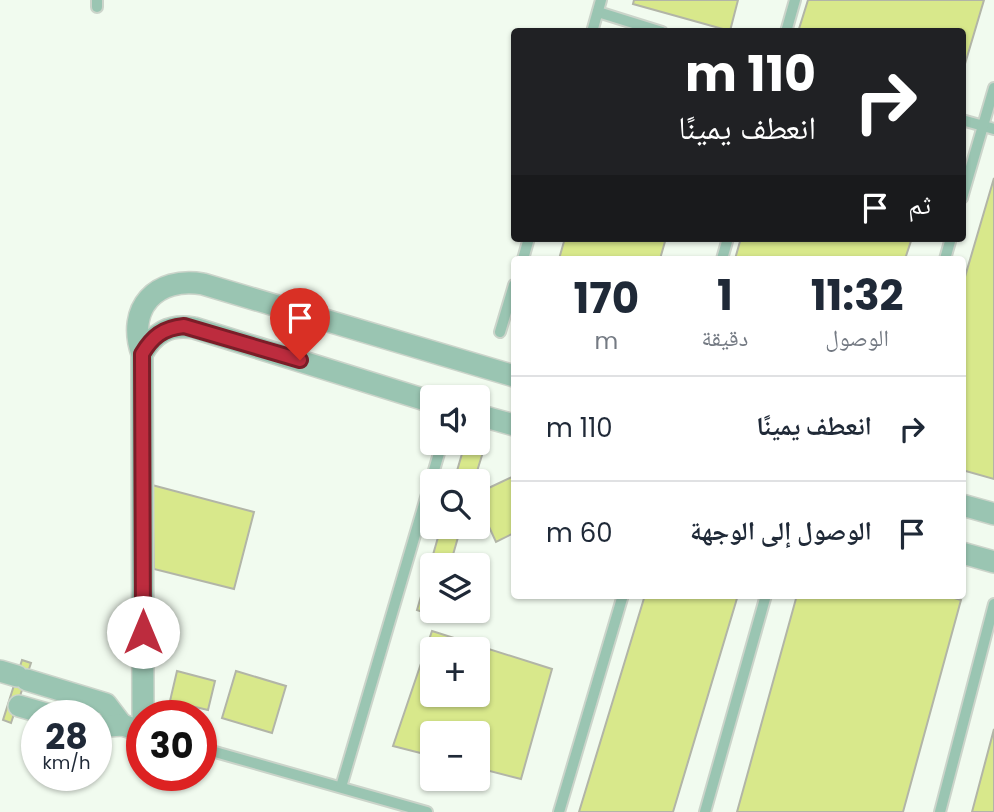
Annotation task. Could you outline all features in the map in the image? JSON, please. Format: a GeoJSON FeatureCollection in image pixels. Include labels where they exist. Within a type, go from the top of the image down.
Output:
{"type":"FeatureCollection","features":[{"type":"Feature","properties":{"kind":"street"},"geometry":{"type":"LineString","coordinates":[[143,700],[142,354],[136,329],[147,301],[158,290],[188,282],[511,375]]}},
{"type":"Feature","properties":{"kind":"street"},"geometry":{"type":"LineString","coordinates":[[142,354],[149,343],[164,330],[194,327],[420,398]]}},
{"type":"Feature","properties":{"kind":"street"},"geometry":{"type":"LineString","coordinates":[[490,418],[511,424]]}},
{"type":"Feature","properties":{"kind":"street"},"geometry":{"type":"LineString","coordinates":[[966,506],[994,514]]}},
{"type":"Feature","properties":{"kind":"street"},"geometry":{"type":"LineString","coordinates":[[966,554],[994,562]]}},
{"type":"Feature","properties":{"kind":"street"},"geometry":{"type":"LineString","coordinates":[[15,676],[106,704],[126,722]]}},
{"type":"Feature","properties":{"kind":"lane"},"geometry":{"type":"LineString","coordinates":[[593,28],[601,0]]}},
{"type":"Feature","properties":{"kind":"lane"},"geometry":{"type":"LineString","coordinates":[[787,28],[795,0]]}},
{"type":"Feature","properties":{"kind":"lane"},"geometry":{"type":"LineString","coordinates":[[598,12],[649,28]]}},
{"type":"Feature","properties":{"kind":"lane"},"geometry":{"type":"LineString","coordinates":[[966,188],[989,128],[994,88]]}},
{"type":"Feature","properties":{"kind":"lane"},"geometry":{"type":"LineString","coordinates":[[966,121],[989,128]]}},
{"type":"Feature","properties":{"kind":"lane"},"geometry":{"type":"LineString","coordinates":[[500,332],[511,295]]}},
{"type":"Feature","properties":{"kind":"lane"},"geometry":{"type":"LineString","coordinates":[[341,788],[438,455]]}},
{"type":"Feature","properties":{"kind":"lane"},"geometry":{"type":"LineString","coordinates":[[559,812],[622,599]]}},
{"type":"Feature","properties":{"kind":"lane"},"geometry":{"type":"LineString","coordinates":[[705,812],[765,599]]}},
{"type":"Feature","properties":{"kind":"lane"},"geometry":{"type":"LineString","coordinates":[[940,812],[994,604]]}},
{"type":"Feature","properties":{"kind":"lane"},"geometry":{"type":"LineString","coordinates":[[217,753],[427,812]]}},
{"type":"Feature","properties":{"kind":"building"},"geometry":{"type":"Polygon","coordinates":[[[634,0],[738,0],[731,28],[719,28],[633,4],[634,0]]]}},
{"type":"Feature","properties":{"kind":"building"},"geometry":{"type":"Polygon","coordinates":[[[808,0],[984,0],[966,61],[966,28],[799,28],[808,0]]]}},
{"type":"Feature","properties":{"kind":"building"},"geometry":{"type":"Polygon","coordinates":[[[994,178],[994,479],[966,471],[966,273],[994,178]]]}},
{"type":"Feature","properties":{"kind":"building"},"geometry":{"type":"Polygon","coordinates":[[[564,242],[665,242],[661,256],[560,256],[564,242]]]}},
{"type":"Feature","properties":{"kind":"building"},"geometry":{"type":"Polygon","coordinates":[[[740,242],[911,242],[906,256],[736,256],[740,242]]]}},
{"type":"Feature","properties":{"kind":"building"},"geometry":{"type":"Polygon","coordinates":[[[462,455],[482,455],[478,469],[458,469],[462,455]]]}},
{"type":"Feature","properties":{"kind":"building"},"geometry":{"type":"Polygon","coordinates":[[[511,477],[511,534],[496,542],[490,529],[490,487],[511,477]]]}},
{"type":"Feature","properties":{"kind":"building"},"geometry":{"type":"Polygon","coordinates":[[[152,485],[254,512],[234,589],[154,569],[152,485]]]}},
{"type":"Feature","properties":{"kind":"building"},"geometry":{"type":"Polygon","coordinates":[[[438,539],[458,539],[453,553],[433,553],[438,539]]]}},
{"type":"Feature","properties":{"kind":"building"},"geometry":{"type":"Polygon","coordinates":[[[644,599],[737,599],[673,812],[579,812],[644,599]]]}},
{"type":"Feature","properties":{"kind":"building"},"geometry":{"type":"Polygon","coordinates":[[[796,599],[961,600],[903,812],[737,812],[796,599]]]}},
{"type":"Feature","properties":{"kind":"building"},"geometry":{"type":"Polygon","coordinates":[[[432,631],[451,637],[430,637],[432,631]]]}},
{"type":"Feature","properties":{"kind":"building"},"geometry":{"type":"Polygon","coordinates":[[[490,649],[552,669],[521,779],[490,771],[490,721],[420,721],[420,753],[393,746],[420,666],[420,707],[490,707],[490,649]]]}},
{"type":"Feature","properties":{"kind":"building"},"geometry":{"type":"Polygon","coordinates":[[[22,660],[31,663],[11,723],[3,720],[22,660]]]}},
{"type":"Feature","properties":{"kind":"building"},"geometry":{"type":"Polygon","coordinates":[[[177,671],[215,681],[210,700],[170,700],[177,671]]]}},
{"type":"Feature","properties":{"kind":"building"},"geometry":{"type":"Polygon","coordinates":[[[236,671],[286,686],[272,733],[222,718],[236,671]]]}},
{"type":"Feature","properties":{"kind":"building"},"geometry":{"type":"Polygon","coordinates":[[[994,729],[994,812],[972,812],[994,729]]]}},
{"type":"Feature","properties":{"kind":"route"},"geometry":{"type":"LineString","coordinates":[[143,632],[142,354],[156,335],[164,330],[184,326],[300,360]]}}]}
